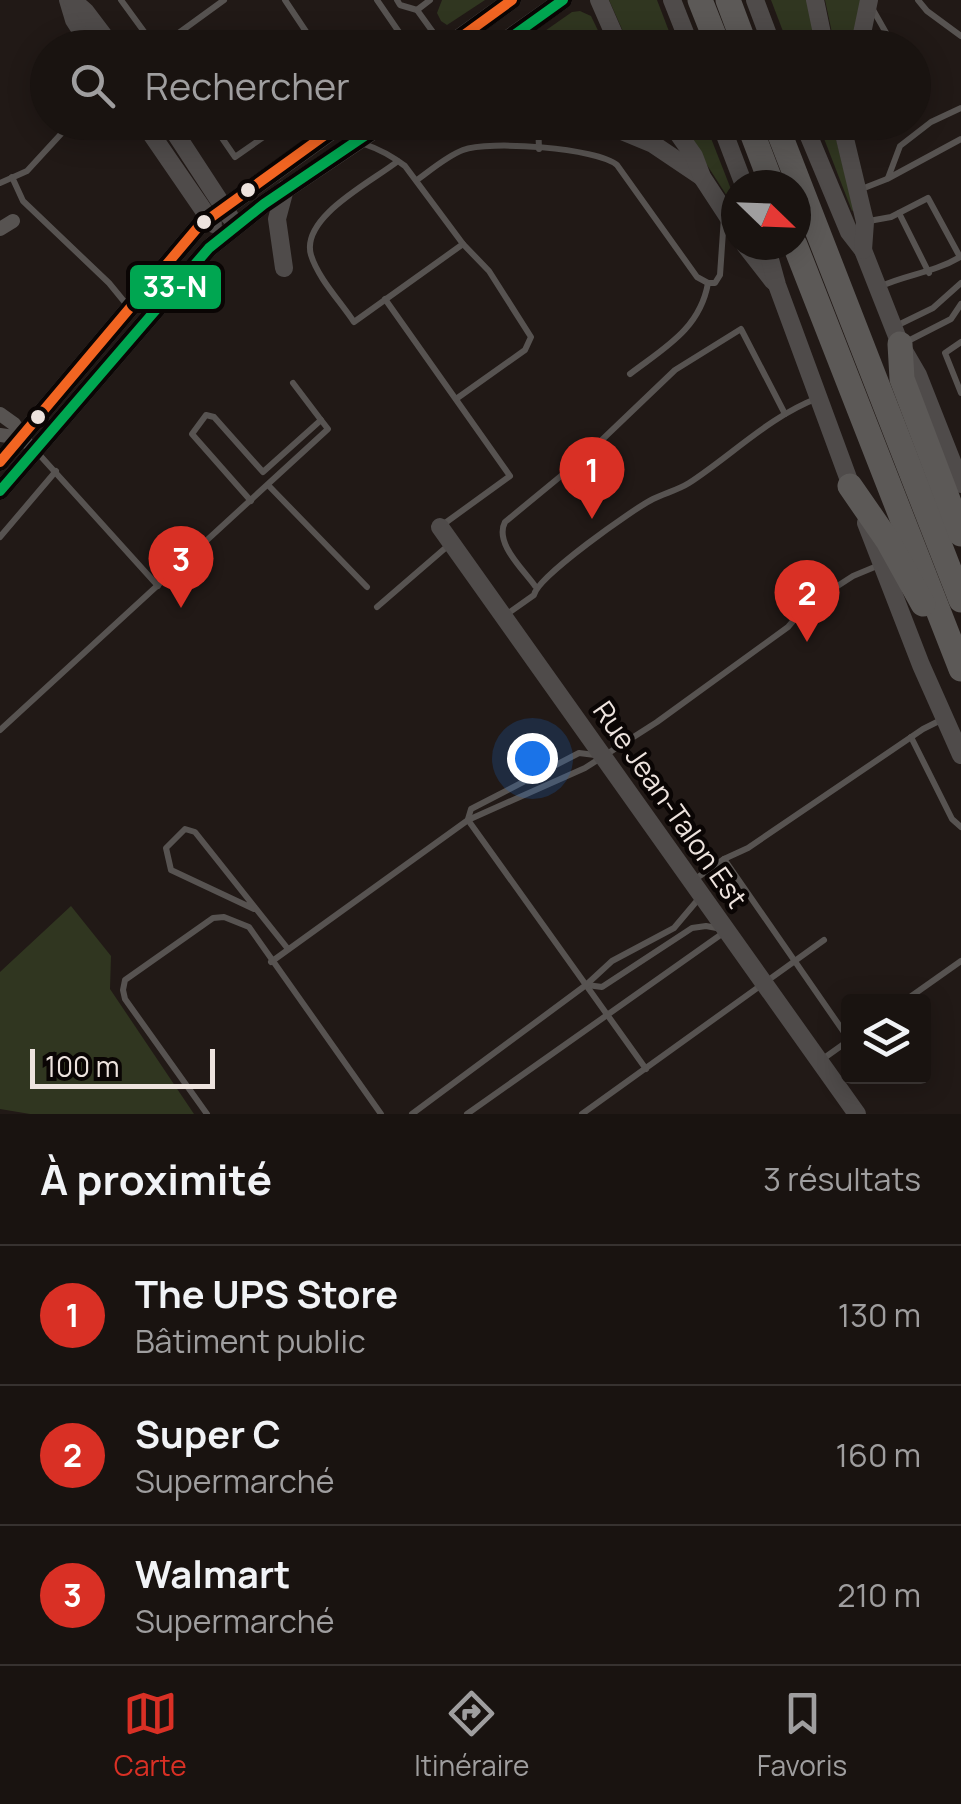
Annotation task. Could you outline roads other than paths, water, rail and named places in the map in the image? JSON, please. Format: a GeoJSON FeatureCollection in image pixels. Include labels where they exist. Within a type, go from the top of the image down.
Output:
{"type":"FeatureCollection","features":[{"type":"Feature","properties":{"kind":"highway"},"geometry":{"type":"LineString","coordinates":[[700,0],[711,30]]}},
{"type":"Feature","properties":{"kind":"highway"},"geometry":{"type":"LineString","coordinates":[[728,0],[739,30]]}},
{"type":"Feature","properties":{"kind":"highway"},"geometry":{"type":"LineString","coordinates":[[755,140],[766,170]]}},
{"type":"Feature","properties":{"kind":"highway"},"geometry":{"type":"LineString","coordinates":[[782,140],[961,600]]}},
{"type":"Feature","properties":{"kind":"highway"},"geometry":{"type":"LineString","coordinates":[[802,260],[959,664]]}},
{"type":"Feature","properties":{"kind":"highway"},"geometry":{"type":"LineString","coordinates":[[896,336],[902,379],[961,534]]}},
{"type":"Feature","properties":{"kind":"highway"},"geometry":{"type":"LineString","coordinates":[[850,486],[888,541],[959,664]]}},
{"type":"Feature","properties":{"kind":"main road"},"geometry":{"type":"LineString","coordinates":[[70,0],[80,30]]}},
{"type":"Feature","properties":{"kind":"main road"},"geometry":{"type":"LineString","coordinates":[[70,0],[85,11],[99,30]]}},
{"type":"Feature","properties":{"kind":"main road"},"geometry":{"type":"LineString","coordinates":[[470,30],[512,0]]}},
{"type":"Feature","properties":{"kind":"main road"},"geometry":{"type":"LineString","coordinates":[[520,30],[563,0]]}},
{"type":"Feature","properties":{"kind":"main road"},"geometry":{"type":"LineString","coordinates":[[599,0],[612,30]]}},
{"type":"Feature","properties":{"kind":"main road"},"geometry":{"type":"LineString","coordinates":[[672,0],[684,30]]}},
{"type":"Feature","properties":{"kind":"main road"},"geometry":{"type":"LineString","coordinates":[[755,0],[766,30]]}},
{"type":"Feature","properties":{"kind":"main road"},"geometry":{"type":"LineString","coordinates":[[815,0],[821,30]]}},
{"type":"Feature","properties":{"kind":"main road"},"geometry":{"type":"LineString","coordinates":[[862,30],[868,0]]}},
{"type":"Feature","properties":{"kind":"main road"},"geometry":{"type":"LineString","coordinates":[[158,140],[229,231]]}},
{"type":"Feature","properties":{"kind":"main road"},"geometry":{"type":"LineString","coordinates":[[178,140],[216,212]]}},
{"type":"Feature","properties":{"kind":"main road"},"geometry":{"type":"LineString","coordinates":[[0,490],[28,444],[128,307],[216,212],[318,140]]}},
{"type":"Feature","properties":{"kind":"main road"},"geometry":{"type":"LineString","coordinates":[[0,462],[28,444],[229,231],[359,140]]}},
{"type":"Feature","properties":{"kind":"main road"},"geometry":{"type":"LineString","coordinates":[[643,140],[702,178]]}},
{"type":"Feature","properties":{"kind":"main road"},"geometry":{"type":"LineString","coordinates":[[683,140],[721,205]]}},
{"type":"Feature","properties":{"kind":"main road"},"geometry":{"type":"LineString","coordinates":[[727,140],[738,170]]}},
{"type":"Feature","properties":{"kind":"main road"},"geometry":{"type":"LineString","coordinates":[[810,140],[848,232],[864,250],[896,336],[957,461],[961,484]]}},
{"type":"Feature","properties":{"kind":"main road"},"geometry":{"type":"LineString","coordinates":[[848,140],[865,222],[864,250]]}},
{"type":"Feature","properties":{"kind":"main road"},"geometry":{"type":"LineString","coordinates":[[284,268],[277,219],[285,189]]}},
{"type":"Feature","properties":{"kind":"main road"},"geometry":{"type":"LineString","coordinates":[[757,260],[777,286]]}},
{"type":"Feature","properties":{"kind":"main road"},"geometry":{"type":"LineString","coordinates":[[770,260],[850,486],[961,755]]}},
{"type":"Feature","properties":{"kind":"main road","name":"Rue Jean-Talon Est"},"geometry":{"type":"LineString","coordinates":[[440,527],[857,1114]]}},
{"type":"Feature","properties":{"kind":"street"},"geometry":{"type":"LineString","coordinates":[[0,414],[14,424],[28,444]]}},
{"type":"Feature","properties":{"kind":"street"},"geometry":{"type":"LineString","coordinates":[[0,435],[28,444]]}},
{"type":"Feature","properties":{"kind":"lane"},"geometry":{"type":"LineString","coordinates":[[121,0],[144,30]]}},
{"type":"Feature","properties":{"kind":"lane"},"geometry":{"type":"LineString","coordinates":[[182,30],[224,0]]}},
{"type":"Feature","properties":{"kind":"lane"},"geometry":{"type":"LineString","coordinates":[[285,0],[305,30]]}},
{"type":"Feature","properties":{"kind":"lane"},"geometry":{"type":"LineString","coordinates":[[376,0],[397,30]]}},
{"type":"Feature","properties":{"kind":"lane"},"geometry":{"type":"LineString","coordinates":[[397,0],[400,5],[418,10],[432,30]]}},
{"type":"Feature","properties":{"kind":"lane"},"geometry":{"type":"LineString","coordinates":[[418,10],[430,0]]}},
{"type":"Feature","properties":{"kind":"lane"},"geometry":{"type":"LineString","coordinates":[[868,0],[884,30]]}},
{"type":"Feature","properties":{"kind":"lane"},"geometry":{"type":"LineString","coordinates":[[918,0],[927,12],[961,36]]}},
{"type":"Feature","properties":{"kind":"lane"},"geometry":{"type":"LineString","coordinates":[[931,122],[961,108]]}},
{"type":"Feature","properties":{"kind":"lane"},"geometry":{"type":"LineString","coordinates":[[858,190],[887,179],[961,139]]}},
{"type":"Feature","properties":{"kind":"lane"},"geometry":{"type":"LineString","coordinates":[[0,183],[26,171],[55,140]]}},
{"type":"Feature","properties":{"kind":"lane"},"geometry":{"type":"LineString","coordinates":[[224,140],[235,156],[259,140]]}},
{"type":"Feature","properties":{"kind":"lane"},"geometry":{"type":"LineString","coordinates":[[539,140],[539,148]]}},
{"type":"Feature","properties":{"kind":"lane"},"geometry":{"type":"LineString","coordinates":[[887,179],[900,146],[908,140]]}},
{"type":"Feature","properties":{"kind":"lane"},"geometry":{"type":"LineString","coordinates":[[356,142],[398,161],[417,180],[463,244],[488,271],[532,337],[525,350],[456,399]]}},
{"type":"Feature","properties":{"kind":"lane"},"geometry":{"type":"LineString","coordinates":[[417,180],[466,148],[539,148],[602,156],[612,161],[697,276],[715,283],[722,260]]}},
{"type":"Feature","properties":{"kind":"lane"},"geometry":{"type":"LineString","coordinates":[[398,161],[321,218],[310,245],[316,267],[354,322],[463,244]]}},
{"type":"Feature","properties":{"kind":"lane"},"geometry":{"type":"LineString","coordinates":[[12,177],[26,205],[109,283],[128,307]]}},
{"type":"Feature","properties":{"kind":"lane"},"geometry":{"type":"LineString","coordinates":[[865,222],[899,213],[928,198],[960,256],[929,273],[904,276],[878,287]]}},
{"type":"Feature","properties":{"kind":"lane"},"geometry":{"type":"LineString","coordinates":[[899,213],[929,273]]}},
{"type":"Feature","properties":{"kind":"lane"},"geometry":{"type":"LineString","coordinates":[[630,374],[688,330],[703,303],[708,283]]}},
{"type":"Feature","properties":{"kind":"lane"},"geometry":{"type":"LineString","coordinates":[[896,336],[961,283]]}},
{"type":"Feature","properties":{"kind":"lane"},"geometry":{"type":"LineString","coordinates":[[386,299],[510,476],[440,527]]}},
{"type":"Feature","properties":{"kind":"lane"},"geometry":{"type":"LineString","coordinates":[[896,336],[951,319],[961,304]]}},
{"type":"Feature","properties":{"kind":"lane"},"geometry":{"type":"LineString","coordinates":[[504,616],[534,594],[535,586],[503,540],[501,530],[505,522],[584,457],[675,370],[740,329],[785,414]]}},
{"type":"Feature","properties":{"kind":"lane"},"geometry":{"type":"LineString","coordinates":[[961,342],[945,353],[961,393]]}},
{"type":"Feature","properties":{"kind":"lane"},"geometry":{"type":"LineString","coordinates":[[0,730],[328,430],[293,383]]}},
{"type":"Feature","properties":{"kind":"lane"},"geometry":{"type":"LineString","coordinates":[[535,586],[651,500],[685,486],[785,414],[820,398]]}},
{"type":"Feature","properties":{"kind":"lane"},"geometry":{"type":"LineString","coordinates":[[251,501],[192,434],[200,421],[206,415],[214,418],[263,472],[321,420]]}},
{"type":"Feature","properties":{"kind":"lane"},"geometry":{"type":"LineString","coordinates":[[28,444],[158,586]]}},
{"type":"Feature","properties":{"kind":"lane"},"geometry":{"type":"LineString","coordinates":[[0,537],[56,471]]}},
{"type":"Feature","properties":{"kind":"lane"},"geometry":{"type":"LineString","coordinates":[[268,485],[366,587]]}},
{"type":"Feature","properties":{"kind":"lane"},"geometry":{"type":"LineString","coordinates":[[377,607],[451,543]]}},
{"type":"Feature","properties":{"kind":"lane"},"geometry":{"type":"LineString","coordinates":[[272,962],[468,820],[561,780],[657,722],[788,627],[805,607],[853,576],[882,564]]}},
{"type":"Feature","properties":{"kind":"lane"},"geometry":{"type":"LineString","coordinates":[[412,1114],[612,962],[674,928],[697,888],[724,859],[748,848],[944,718]]}},
{"type":"Feature","properties":{"kind":"lane"},"geometry":{"type":"LineString","coordinates":[[910,737],[952,818],[961,827]]}},
{"type":"Feature","properties":{"kind":"lane"},"geometry":{"type":"LineString","coordinates":[[468,820],[471,809],[579,753],[603,755]]}},
{"type":"Feature","properties":{"kind":"lane"},"geometry":{"type":"LineString","coordinates":[[468,820],[646,1068]]}},
{"type":"Feature","properties":{"kind":"lane"},"geometry":{"type":"LineString","coordinates":[[254,909],[171,870],[166,848],[185,829],[195,832],[288,949]]}},
{"type":"Feature","properties":{"kind":"lane"},"geometry":{"type":"LineString","coordinates":[[724,859],[841,1029]]}},
{"type":"Feature","properties":{"kind":"lane"},"geometry":{"type":"LineString","coordinates":[[207,1114],[122,990],[125,980],[213,918],[237,920],[248,928],[380,1114]]}},
{"type":"Feature","properties":{"kind":"lane"},"geometry":{"type":"LineString","coordinates":[[586,985],[602,987],[692,928],[727,930]]}},
{"type":"Feature","properties":{"kind":"lane"},"geometry":{"type":"LineString","coordinates":[[466,1114],[727,930]]}},
{"type":"Feature","properties":{"kind":"lane"},"geometry":{"type":"LineString","coordinates":[[582,1114],[824,940]]}},
{"type":"Feature","properties":{"kind":"lane"},"geometry":{"type":"LineString","coordinates":[[914,994],[961,961]]}},
{"type":"Feature","properties":{"kind":"lane"},"geometry":{"type":"LineString","coordinates":[[819,1062],[841,1045]]}},
{"type":"Feature","properties":{"kind":"place","name":"The UPS Store"},"geometry":{"type":"Point","coordinates":[592,519]}},
{"type":"Feature","properties":{"kind":"place","name":"Walmart"},"geometry":{"type":"Point","coordinates":[181,608]}},
{"type":"Feature","properties":{"kind":"place","name":"Super C"},"geometry":{"type":"Point","coordinates":[807,642]}}]}
